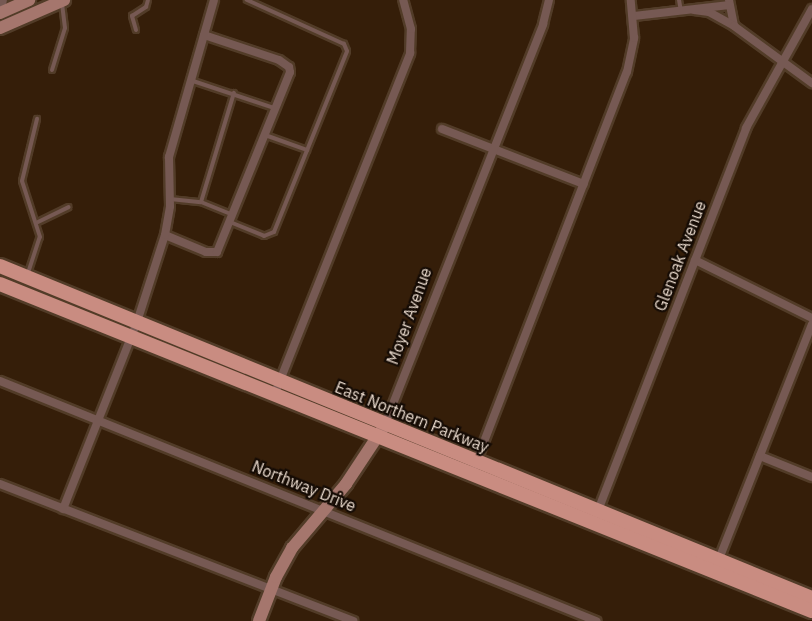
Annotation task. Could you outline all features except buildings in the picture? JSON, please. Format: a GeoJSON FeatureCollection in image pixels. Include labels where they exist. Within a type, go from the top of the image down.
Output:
{"type":"FeatureCollection","features":[{"type":"Feature","properties":{"kind":"main road","name":"East Northern Parkway"},"geometry":{"type":"LineString","coordinates":[[0,266],[134,329]]}},
{"type":"Feature","properties":{"kind":"main road"},"geometry":{"type":"LineString","coordinates":[[34,297],[40,283]]}},
{"type":"Feature","properties":{"kind":"main road","name":"East Northern Parkway"},"geometry":{"type":"LineString","coordinates":[[0,284],[134,329],[716,565],[812,598]]}},
{"type":"Feature","properties":{"kind":"main road","name":"East Northern Parkway"},"geometry":{"type":"LineString","coordinates":[[716,565],[812,611]]}},
{"type":"Feature","properties":{"kind":"street"},"geometry":{"type":"LineString","coordinates":[[0,12],[3,0]]}},
{"type":"Feature","properties":{"kind":"street"},"geometry":{"type":"LineString","coordinates":[[0,12],[29,0]]}},
{"type":"Feature","properties":{"kind":"street"},"geometry":{"type":"LineString","coordinates":[[63,508],[134,329],[165,235],[169,199],[169,157],[214,0]]}},
{"type":"Feature","properties":{"kind":"street"},"geometry":{"type":"LineString","coordinates":[[278,386],[410,53],[411,29],[403,0]]}},
{"type":"Feature","properties":{"kind":"street","name":"Moyer Avenue"},"geometry":{"type":"LineString","coordinates":[[259,621],[271,589],[292,548],[356,472],[382,430],[549,0]]}},
{"type":"Feature","properties":{"kind":"street"},"geometry":{"type":"LineString","coordinates":[[475,467],[627,72],[633,46],[634,16],[631,0]]}},
{"type":"Feature","properties":{"kind":"street"},"geometry":{"type":"LineString","coordinates":[[0,28],[63,1]]}},
{"type":"Feature","properties":{"kind":"street"},"geometry":{"type":"LineString","coordinates":[[634,16],[694,10],[729,2],[734,26]]}},
{"type":"Feature","properties":{"kind":"street","name":"Glenoak Avenue"},"geometry":{"type":"LineString","coordinates":[[596,516],[746,128],[812,9]]}},
{"type":"Feature","properties":{"kind":"street"},"geometry":{"type":"LineString","coordinates":[[694,10],[709,12],[734,26],[812,83]]}},
{"type":"Feature","properties":{"kind":"street"},"geometry":{"type":"LineString","coordinates":[[165,235],[214,253],[231,218],[289,67],[204,35]]}},
{"type":"Feature","properties":{"kind":"street"},"geometry":{"type":"LineString","coordinates":[[442,129],[584,184]]}},
{"type":"Feature","properties":{"kind":"street"},"geometry":{"type":"LineString","coordinates":[[695,260],[812,318]]}},
{"type":"Feature","properties":{"kind":"street"},"geometry":{"type":"LineString","coordinates":[[716,565],[812,324]]}},
{"type":"Feature","properties":{"kind":"street","name":"Northway Drive"},"geometry":{"type":"LineString","coordinates":[[0,381],[596,621]]}},
{"type":"Feature","properties":{"kind":"street"},"geometry":{"type":"LineString","coordinates":[[760,456],[812,477]]}},
{"type":"Feature","properties":{"kind":"street"},"geometry":{"type":"LineString","coordinates":[[0,484],[353,621]]}},
{"type":"Feature","properties":{"kind":"lane"},"geometry":{"type":"LineString","coordinates":[[136,30],[132,15],[146,7],[148,0]]}},
{"type":"Feature","properties":{"kind":"lane"},"geometry":{"type":"LineString","coordinates":[[169,199],[201,202],[271,235],[347,57],[347,47],[248,0]]}},
{"type":"Feature","properties":{"kind":"lane"},"geometry":{"type":"LineString","coordinates":[[679,0],[681,11]]}},
{"type":"Feature","properties":{"kind":"lane"},"geometry":{"type":"LineString","coordinates":[[52,70],[65,28],[63,1]]}},
{"type":"Feature","properties":{"kind":"lane"},"geometry":{"type":"LineString","coordinates":[[191,80],[275,108]]}},
{"type":"Feature","properties":{"kind":"lane"},"geometry":{"type":"LineString","coordinates":[[201,202],[234,93]]}},
{"type":"Feature","properties":{"kind":"lane"},"geometry":{"type":"LineString","coordinates":[[27,277],[39,245],[38,222],[22,181],[37,119]]}},
{"type":"Feature","properties":{"kind":"lane"},"geometry":{"type":"LineString","coordinates":[[264,134],[307,150]]}},
{"type":"Feature","properties":{"kind":"lane"},"geometry":{"type":"LineString","coordinates":[[38,222],[69,207]]}}]}
